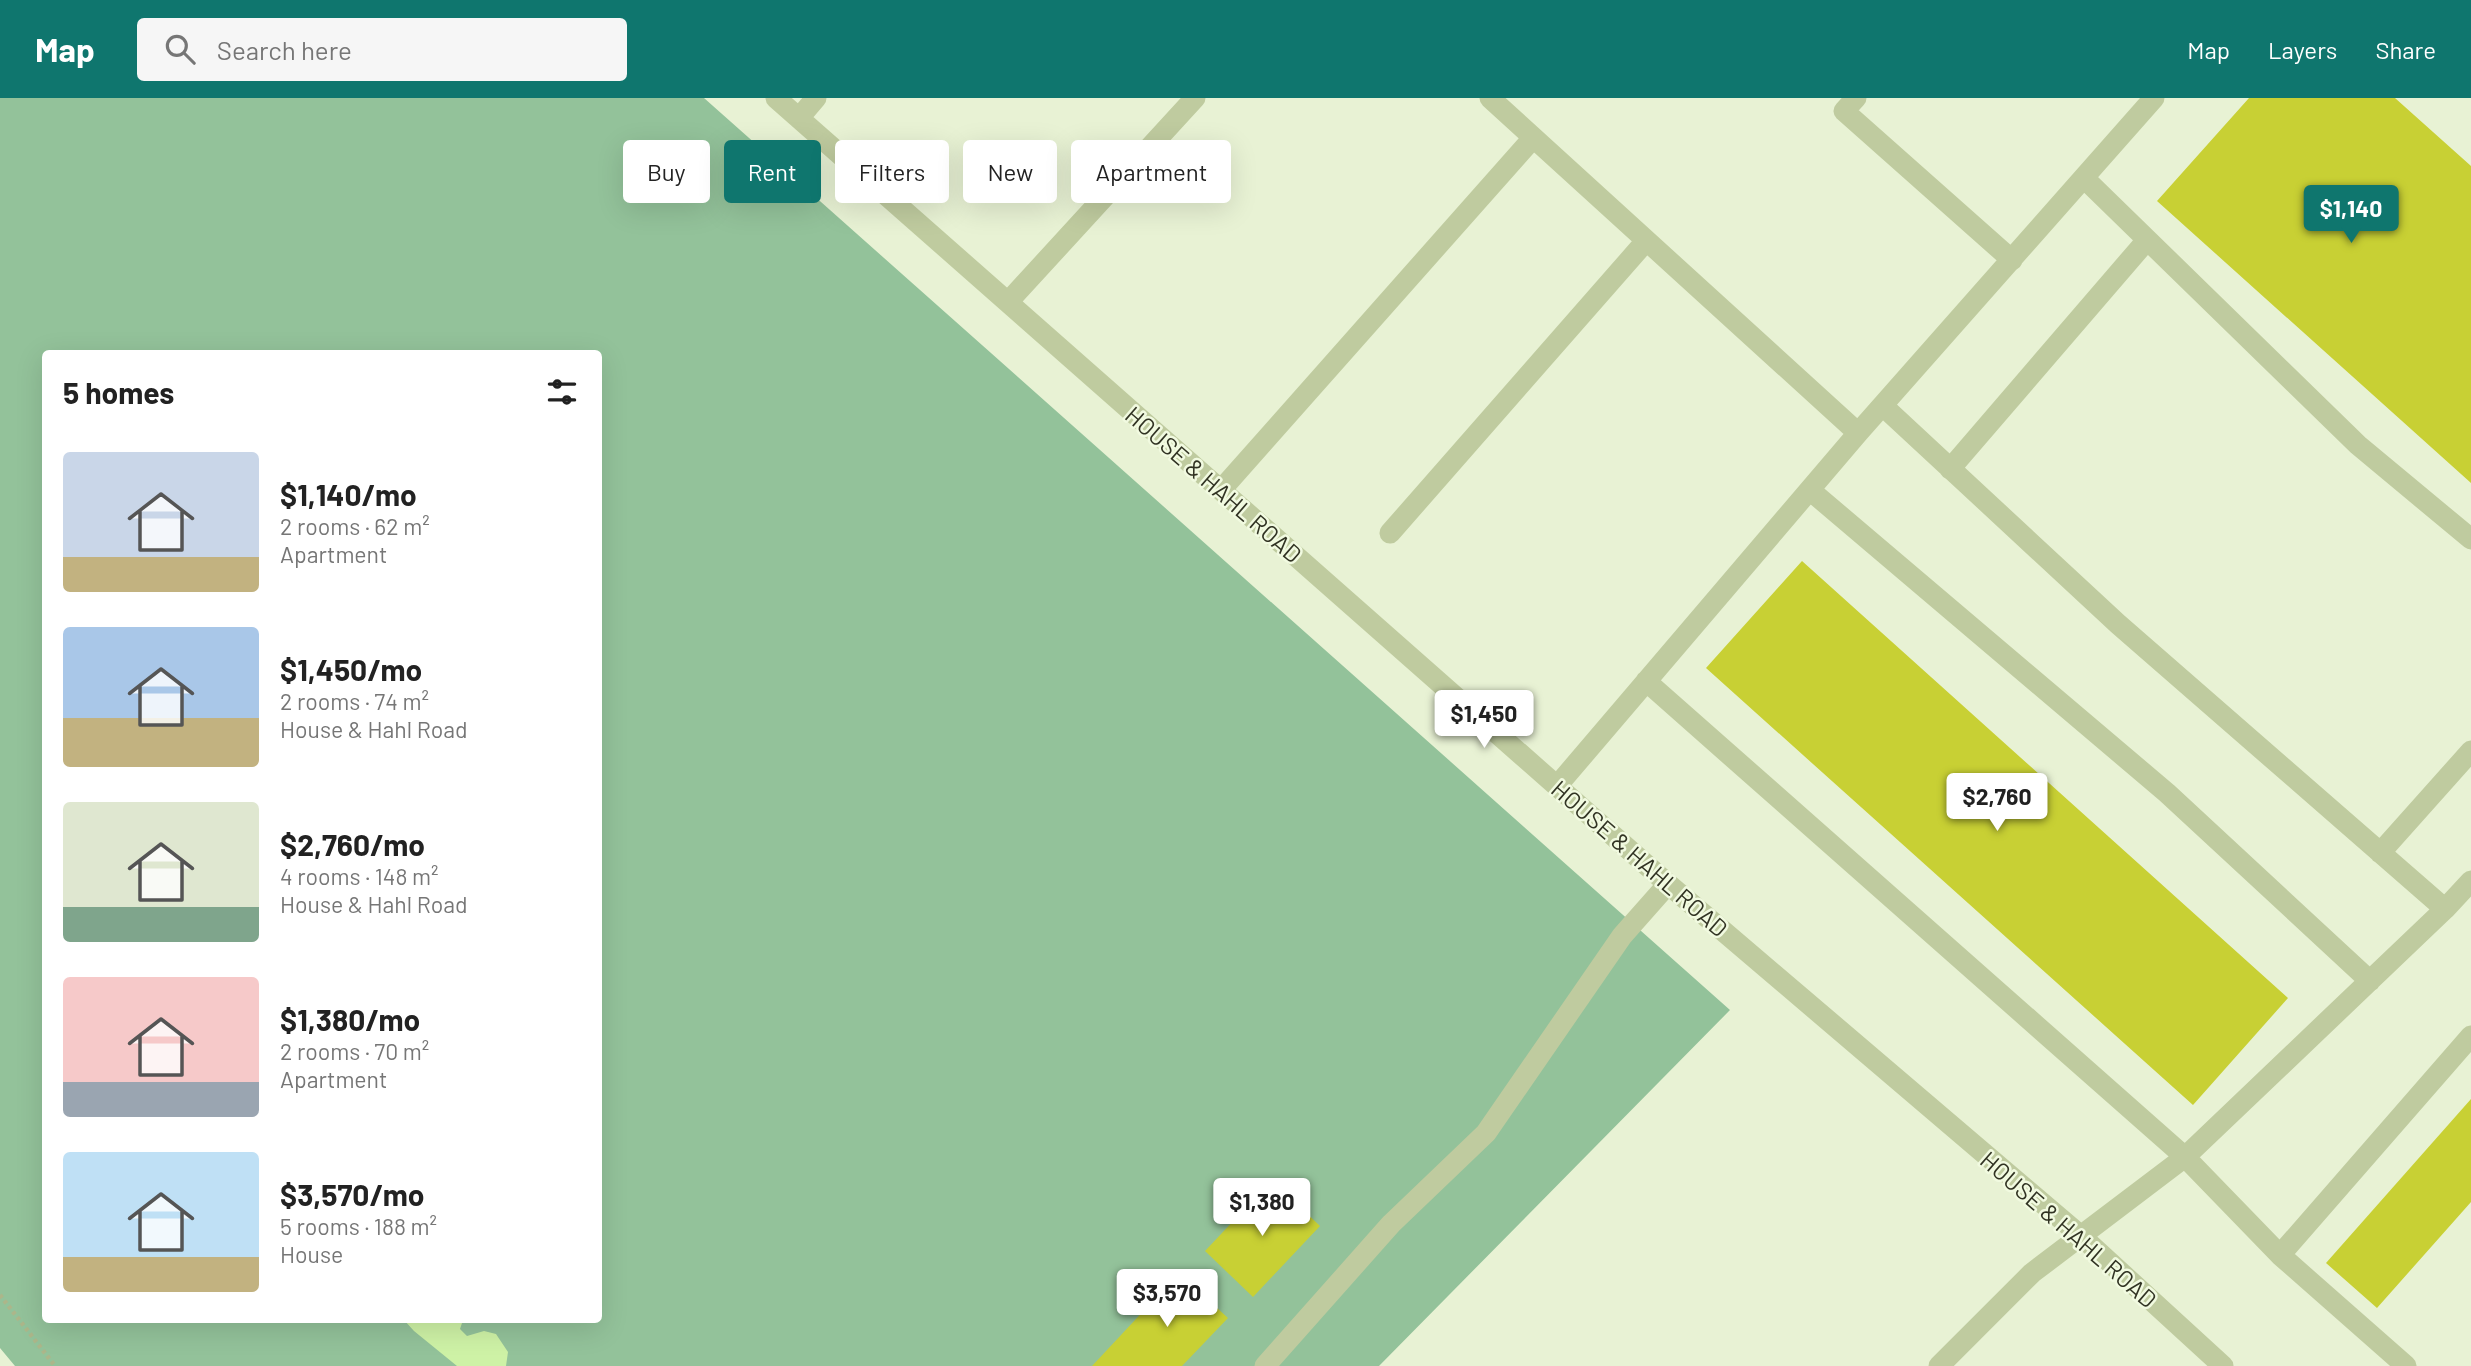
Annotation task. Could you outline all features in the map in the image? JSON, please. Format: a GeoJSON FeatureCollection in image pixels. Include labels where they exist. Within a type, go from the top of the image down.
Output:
{"type":"FeatureCollection","features":[{"type":"Feature","properties":{"kind":"street","name":"HOUSE & HAHL ROAD"},"geometry":{"type":"LineString","coordinates":[[776,98],[1668,884],[2081,1236],[2223,1366]]}},
{"type":"Feature","properties":{"kind":"street"},"geometry":{"type":"LineString","coordinates":[[799,118],[816,98]]}},
{"type":"Feature","properties":{"kind":"street"},"geometry":{"type":"LineString","coordinates":[[1008,302],[1195,98]]}},
{"type":"Feature","properties":{"kind":"street"},"geometry":{"type":"LineString","coordinates":[[1490,98],[1858,433]]}},
{"type":"Feature","properties":{"kind":"street"},"geometry":{"type":"LineString","coordinates":[[1856,98],[1844,111],[2012,260]]}},
{"type":"Feature","properties":{"kind":"street"},"geometry":{"type":"LineString","coordinates":[[1557,786],[1858,433],[2084,178],[2147,100]]}},
{"type":"Feature","properties":{"kind":"street"},"geometry":{"type":"LineString","coordinates":[[1221,490],[1533,138]]}},
{"type":"Feature","properties":{"kind":"street"},"geometry":{"type":"LineString","coordinates":[[2084,178],[2358,445],[2471,539]]}},
{"type":"Feature","properties":{"kind":"street"},"geometry":{"type":"LineString","coordinates":[[1950,468],[2147,240]]}},
{"type":"Feature","properties":{"kind":"street"},"geometry":{"type":"LineString","coordinates":[[1390,533],[1646,241]]}},
{"type":"Feature","properties":{"kind":"street"},"geometry":{"type":"LineString","coordinates":[[1883,406],[2118,624],[2445,909]]}},
{"type":"Feature","properties":{"kind":"street"},"geometry":{"type":"LineString","coordinates":[[1811,491],[2167,793],[2370,981]]}},
{"type":"Feature","properties":{"kind":"street"},"geometry":{"type":"LineString","coordinates":[[1646,681],[2185,1157],[2280,1255],[2406,1366]]}},
{"type":"Feature","properties":{"kind":"street"},"geometry":{"type":"LineString","coordinates":[[2380,853],[2471,751]]}},
{"type":"Feature","properties":{"kind":"street"},"geometry":{"type":"LineString","coordinates":[[1938,1366],[2032,1273],[2185,1157],[2470,883]]}},
{"type":"Feature","properties":{"kind":"street"},"geometry":{"type":"LineString","coordinates":[[1265,1366],[1391,1224],[1486,1133],[1622,936],[1668,884]]}},
{"type":"Feature","properties":{"kind":"street"},"geometry":{"type":"LineString","coordinates":[[2280,1255],[2471,1036]]}},
{"type":"Feature","properties":{"kind":"path"},"geometry":{"type":"LineString","coordinates":[[0,1295],[55,1366]]}},
{"type":"Feature","properties":{"kind":"shaded area"},"geometry":{"type":"Polygon","coordinates":[[[0,98],[704,98],[751,140],[724,140],[724,203],[821,202],[1730,1010],[1379,1366],[15,1366],[0,1348],[0,98]]]}},
{"type":"Feature","properties":{"kind":"sand"},"geometry":{"type":"Polygon","coordinates":[[[407,1323],[462,1323],[460,1329],[467,1336],[484,1331],[496,1334],[508,1352],[506,1366],[457,1366],[407,1323]]]}},
{"type":"Feature","properties":{"kind":"building"},"geometry":{"type":"Polygon","coordinates":[[[2249,98],[2395,98],[2471,166],[2471,483],[2157,201],[2249,98]]]}},
{"type":"Feature","properties":{"kind":"building"},"geometry":{"type":"Polygon","coordinates":[[[1802,561],[2288,998],[2193,1105],[1706,668],[1802,561]]]}},
{"type":"Feature","properties":{"kind":"building"},"geometry":{"type":"Polygon","coordinates":[[[2471,1099],[2471,1202],[2377,1308],[2326,1263],[2471,1099]]]}},
{"type":"Feature","properties":{"kind":"building"},"geometry":{"type":"Polygon","coordinates":[[[1272,1180],[1320,1226],[1253,1297],[1205,1251],[1272,1180]]]}},
{"type":"Feature","properties":{"kind":"building"},"geometry":{"type":"Polygon","coordinates":[[[1179,1273],[1228,1318],[1182,1366],[1092,1366],[1179,1273]]]}}]}
